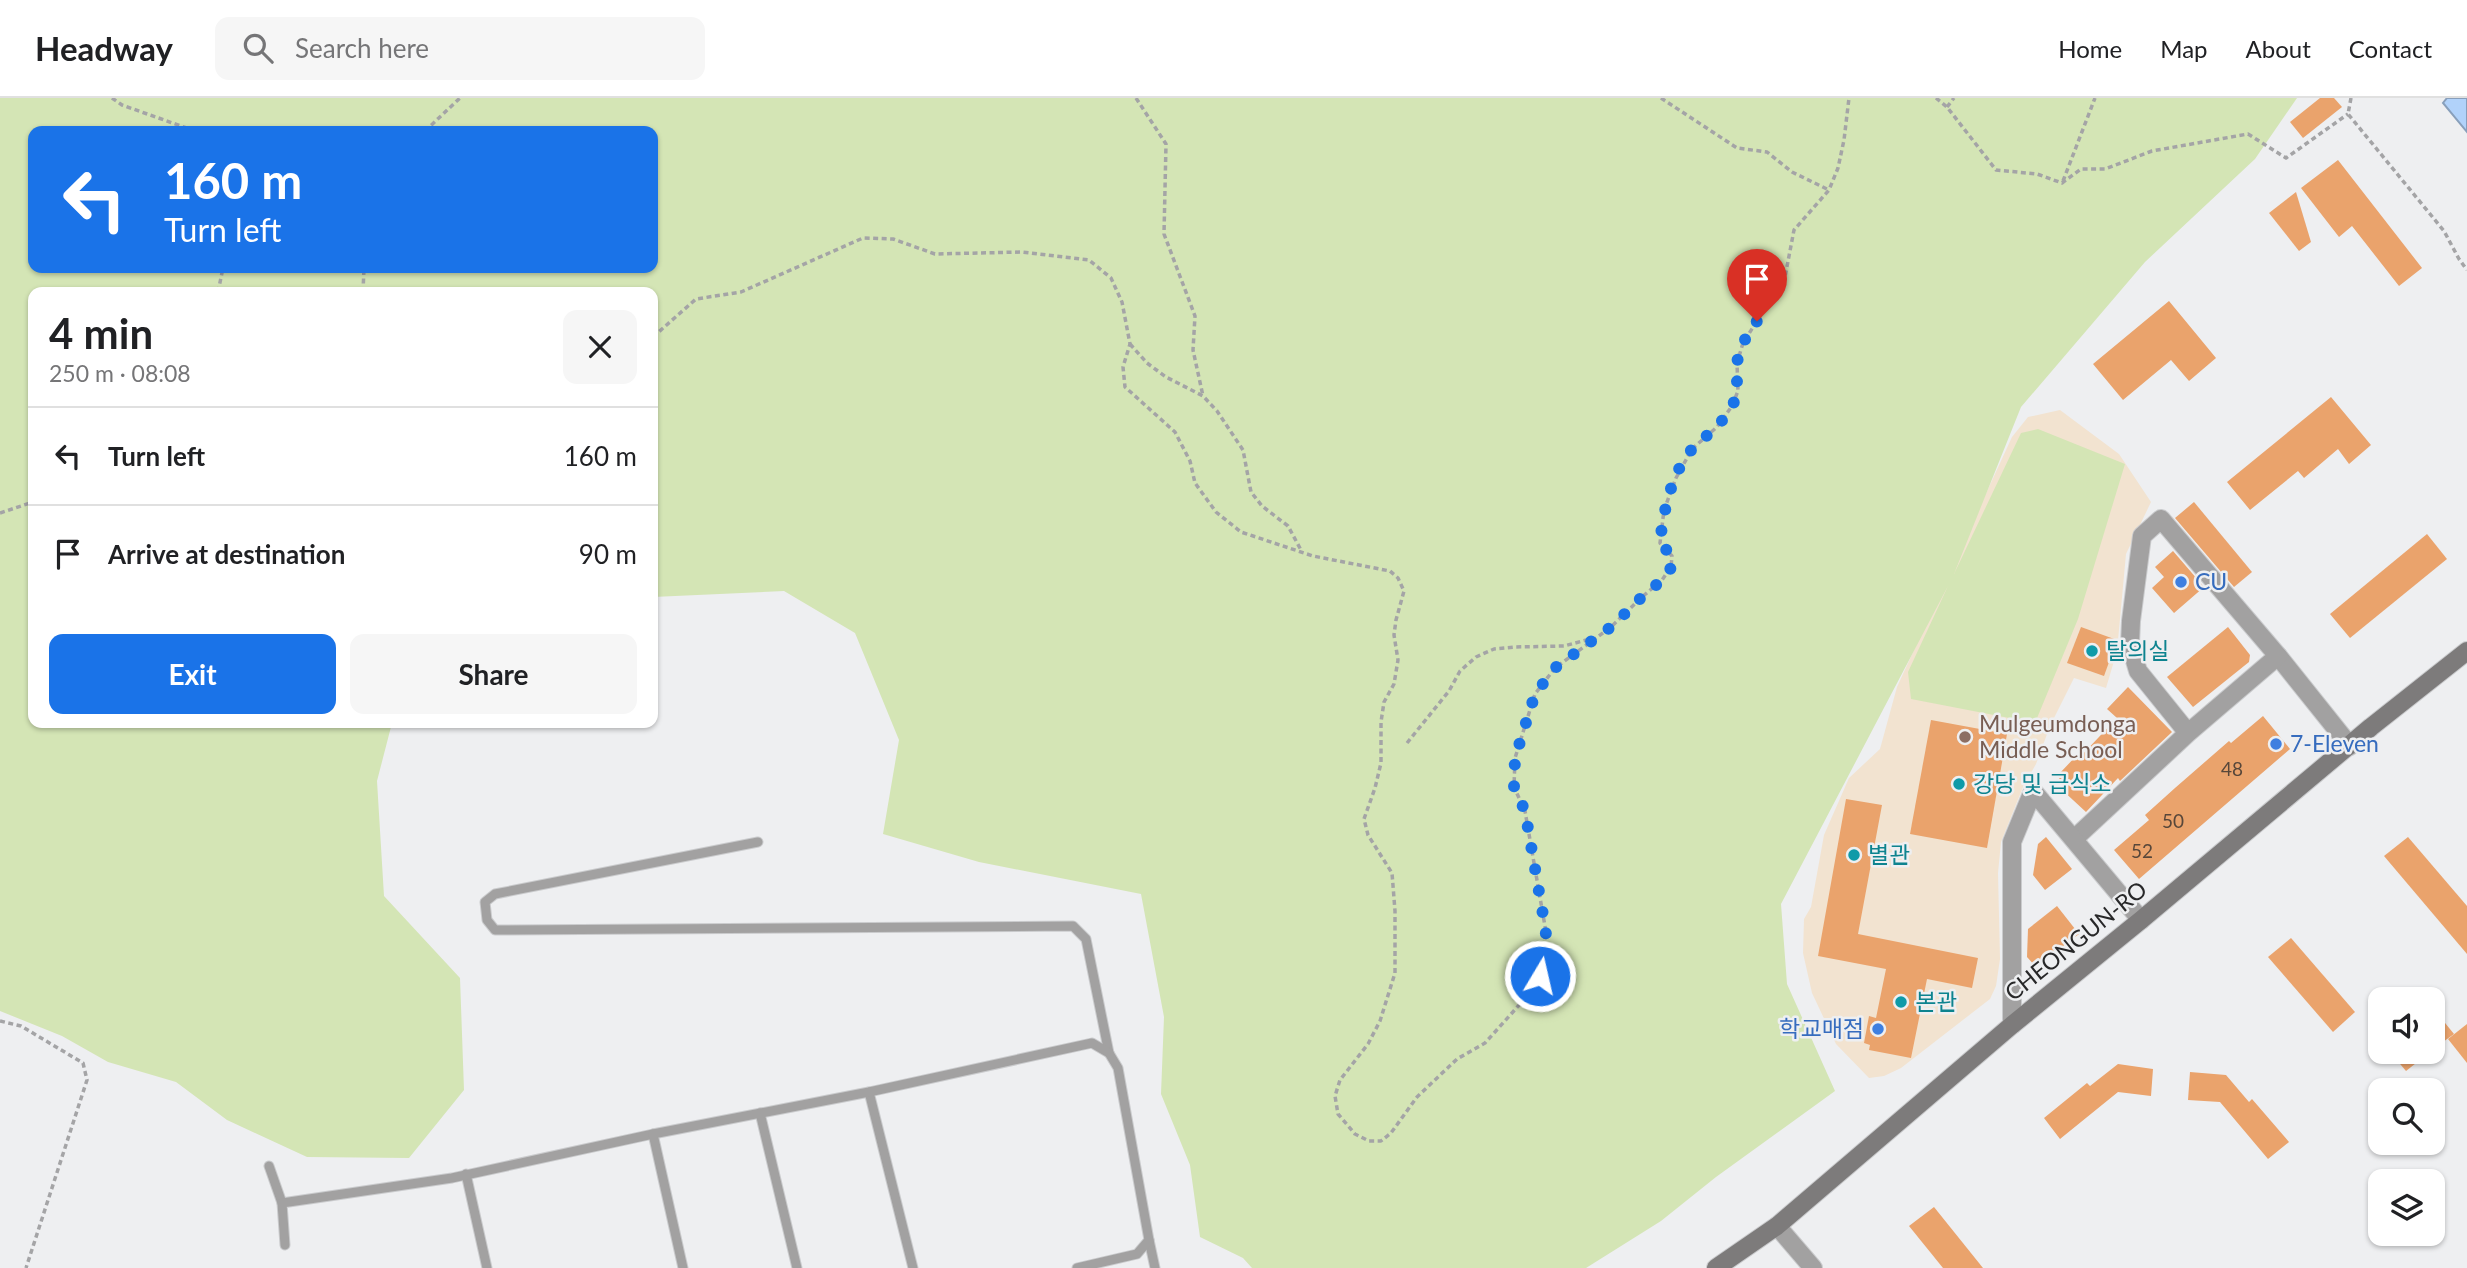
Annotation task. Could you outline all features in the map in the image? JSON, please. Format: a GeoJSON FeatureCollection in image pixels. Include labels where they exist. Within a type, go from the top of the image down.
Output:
{"type":"FeatureCollection","features":[{"type":"Feature","properties":{"kind":"street"},"geometry":{"type":"LineString","coordinates":[[2188,733],[2138,671],[2130,644],[2142,536],[2161,519],[2278,656],[2350,746]]}},
{"type":"Feature","properties":{"kind":"street","name":"CHEONGUN-RO"},"geometry":{"type":"LineString","coordinates":[[1716,1268],[1777,1226],[2012,1025],[2467,651]]}},
{"type":"Feature","properties":{"kind":"street"},"geometry":{"type":"LineString","coordinates":[[2074,839],[2188,733],[2278,656]]}},
{"type":"Feature","properties":{"kind":"street"},"geometry":{"type":"LineString","coordinates":[[2012,1025],[2012,842],[2033,791],[2141,920]]}},
{"type":"Feature","properties":{"kind":"street"},"geometry":{"type":"LineString","coordinates":[[1777,1226],[1813,1268]]}},
{"type":"Feature","properties":{"kind":"lane"},"geometry":{"type":"LineString","coordinates":[[758,842],[495,894],[485,902],[487,920],[495,930],[1073,926],[1086,939],[1109,1053],[1118,1068],[1155,1268]]}},
{"type":"Feature","properties":{"kind":"lane"},"geometry":{"type":"LineString","coordinates":[[282,1203],[466,1174],[653,1133],[869,1092],[1091,1043],[1109,1053]]}},
{"type":"Feature","properties":{"kind":"lane"},"geometry":{"type":"LineString","coordinates":[[869,1092],[913,1268]]}},
{"type":"Feature","properties":{"kind":"lane"},"geometry":{"type":"LineString","coordinates":[[760,1113],[796,1268]]}},
{"type":"Feature","properties":{"kind":"lane"},"geometry":{"type":"LineString","coordinates":[[653,1133],[683,1268]]}},
{"type":"Feature","properties":{"kind":"lane"},"geometry":{"type":"LineString","coordinates":[[269,1166],[282,1203],[285,1245]]}},
{"type":"Feature","properties":{"kind":"lane"},"geometry":{"type":"LineString","coordinates":[[466,1174],[487,1268]]}},
{"type":"Feature","properties":{"kind":"lane"},"geometry":{"type":"LineString","coordinates":[[1077,1268],[1137,1254],[1149,1240]]}},
{"type":"Feature","properties":{"kind":"path"},"geometry":{"type":"LineString","coordinates":[[112,98],[122,105],[181,126]]}},
{"type":"Feature","properties":{"kind":"path"},"geometry":{"type":"LineString","coordinates":[[430,126],[460,98]]}},
{"type":"Feature","properties":{"kind":"path"},"geometry":{"type":"LineString","coordinates":[[1136,98],[1166,144],[1164,234],[1195,316],[1193,350],[1203,396]]}},
{"type":"Feature","properties":{"kind":"path"},"geometry":{"type":"LineString","coordinates":[[1661,98],[1737,148],[1767,152],[1792,172],[1829,190]]}},
{"type":"Feature","properties":{"kind":"path"},"geometry":{"type":"LineString","coordinates":[[658,333],[696,299],[741,292],[863,239],[892,239],[936,254],[1022,253],[1089,260],[1111,278],[1122,302],[1130,344],[1123,366],[1125,387],[1175,432],[1190,461],[1195,483],[1216,512],[1241,532],[1263,541],[1313,556],[1390,571],[1398,578],[1404,591],[1398,607],[1394,635],[1398,660],[1394,684],[1384,702],[1381,763],[1376,788],[1364,819],[1368,835],[1392,873],[1395,973],[1380,1021],[1367,1044],[1340,1080],[1335,1096],[1338,1114],[1355,1134],[1369,1141],[1381,1141],[1391,1133],[1417,1097],[1457,1059],[1485,1043],[1530,993],[1540,976],[1546,932],[1525,811],[1514,787],[1515,758],[1535,694],[1555,668],[1611,627],[1662,580],[1671,568],[1672,556],[1660,543],[1664,510],[1676,478],[1692,449],[1717,427],[1732,406],[1738,391],[1737,363],[1743,343],[1785,277],[1794,230],[1829,190],[1840,158],[1849,98]]}},
{"type":"Feature","properties":{"kind":"path"},"geometry":{"type":"LineString","coordinates":[[1936,98],[1947,107],[1996,170],[2037,174],[2062,183]]}},
{"type":"Feature","properties":{"kind":"path"},"geometry":{"type":"LineString","coordinates":[[1947,107],[1954,98]]}},
{"type":"Feature","properties":{"kind":"path"},"geometry":{"type":"LineString","coordinates":[[2062,183],[2095,98]]}},
{"type":"Feature","properties":{"kind":"path"},"geometry":{"type":"LineString","coordinates":[[2062,183],[2081,169],[2105,169],[2152,151],[2248,134],[2286,158],[2348,114],[2351,98]]}},
{"type":"Feature","properties":{"kind":"path"},"geometry":{"type":"LineString","coordinates":[[2348,114],[2444,231],[2467,270]]}},
{"type":"Feature","properties":{"kind":"path"},"geometry":{"type":"LineString","coordinates":[[1130,344],[1147,363],[1166,377],[1203,396],[1217,411],[1243,450],[1251,492],[1262,506],[1288,526],[1301,551]]}},
{"type":"Feature","properties":{"kind":"path"},"geometry":{"type":"LineString","coordinates":[[0,513],[28,504]]}},
{"type":"Feature","properties":{"kind":"path"},"geometry":{"type":"LineString","coordinates":[[1407,743],[1450,691],[1460,671],[1476,657],[1494,649],[1564,646],[1595,638]]}},
{"type":"Feature","properties":{"kind":"path"},"geometry":{"type":"LineString","coordinates":[[0,1021],[21,1026],[83,1063],[87,1080],[26,1268]]}},
{"type":"Feature","properties":{"kind":"shaded area","name":"Mulgeumdonga Middle School"},"geometry":{"type":"Polygon","coordinates":[[[2060,410],[2119,454],[2151,502],[2126,554],[2117,651],[2106,688],[2074,678],[2050,726],[2001,842],[1998,873],[2000,959],[1996,986],[1990,999],[1901,1068],[1884,1076],[1869,1078],[1836,1044],[1812,993],[1803,953],[1804,919],[1811,907],[1824,835],[1849,778],[1880,749],[1897,687],[2012,437],[2028,417],[2060,410]]]}},
{"type":"Feature","properties":{"kind":"green space"},"geometry":{"type":"Polygon","coordinates":[[[0,98],[2297,98],[2255,159],[2145,262],[2021,407],[1954,574],[2021,433],[2038,429],[2125,464],[2078,619],[2035,723],[1911,699],[1908,672],[1948,586],[1781,904],[1787,984],[1835,1091],[1716,1177],[1661,1221],[1586,1268],[1252,1268],[1243,1258],[1200,1237],[1190,1165],[1161,1094],[1164,1017],[1141,894],[979,862],[883,834],[899,740],[855,633],[784,591],[658,597],[658,287],[28,287],[28,728],[391,728],[377,781],[384,896],[460,978],[464,1090],[409,1158],[307,1157],[227,1120],[176,1082],[108,1062],[62,1036],[0,1011],[0,98]]]}},
{"type":"Feature","properties":{"kind":"water"},"geometry":{"type":"Polygon","coordinates":[[[2447,98],[2467,98],[2467,132],[2443,103],[2447,98]]]}},
{"type":"Feature","properties":{"kind":"building"},"geometry":{"type":"Polygon","coordinates":[[[2320,98],[2334,98],[2342,107],[2303,138],[2290,122],[2320,98]]]}},
{"type":"Feature","properties":{"kind":"building"},"geometry":{"type":"Polygon","coordinates":[[[2338,160],[2422,268],[2399,286],[2352,226],[2339,237],[2301,188],[2338,160]]]}},
{"type":"Feature","properties":{"kind":"building"},"geometry":{"type":"Polygon","coordinates":[[[2296,192],[2311,242],[2299,251],[2269,213],[2296,192]]]}},
{"type":"Feature","properties":{"kind":"building"},"geometry":{"type":"Polygon","coordinates":[[[2169,301],[2216,358],[2189,381],[2171,360],[2123,400],[2093,364],[2169,301]]]}},
{"type":"Feature","properties":{"kind":"building"},"geometry":{"type":"Polygon","coordinates":[[[2331,397],[2371,445],[2349,464],[2338,449],[2304,478],[2298,471],[2250,510],[2227,482],[2331,397]]]}},
{"type":"Feature","properties":{"kind":"building"},"geometry":{"type":"Polygon","coordinates":[[[2194,502],[2252,572],[2234,587],[2175,518],[2194,502]]]}},
{"type":"Feature","properties":{"kind":"building"},"geometry":{"type":"Polygon","coordinates":[[[2427,534],[2447,559],[2350,638],[2330,614],[2427,534]]]}},
{"type":"Feature","properties":{"kind":"building"},"geometry":{"type":"Polygon","coordinates":[[[2173,551],[2204,587],[2174,613],[2152,588],[2164,577],[2155,567],[2173,551]]]}},
{"type":"Feature","properties":{"kind":"building","name":"탈의실"},"geometry":{"type":"Polygon","coordinates":[[[2081,627],[2117,640],[2104,676],[2067,663],[2081,627]]]}},
{"type":"Feature","properties":{"kind":"building"},"geometry":{"type":"Polygon","coordinates":[[[2228,627],[2250,655],[2249,662],[2193,707],[2167,677],[2228,627]]]}},
{"type":"Feature","properties":{"kind":"building"},"geometry":{"type":"Polygon","coordinates":[[[2128,687],[2172,732],[2120,781],[2118,778],[2086,812],[2060,788],[2059,774],[2078,754],[2080,757],[2117,718],[2107,709],[2128,687]]]}},
{"type":"Feature","properties":{"kind":"building"},"geometry":{"type":"Polygon","coordinates":[[[2263,716],[2290,749],[2139,879],[2114,850],[2149,820],[2145,815],[2175,788],[2229,741],[2231,743],[2263,716]]]}},
{"type":"Feature","properties":{"kind":"building","name":"강당 및 급식소"},"geometry":{"type":"Polygon","coordinates":[[[1931,720],[2007,734],[1987,848],[1910,834],[1931,720]]]}},
{"type":"Feature","properties":{"kind":"building","name":"본관"},"geometry":{"type":"Polygon","coordinates":[[[1846,799],[1882,805],[1858,934],[1978,958],[1972,988],[1927,979],[1911,1058],[1869,1050],[1870,1045],[1864,1043],[1869,1016],[1876,1018],[1886,969],[1818,956],[1846,799]]]}},
{"type":"Feature","properties":{"kind":"building"},"geometry":{"type":"Polygon","coordinates":[[[2046,837],[2072,869],[2045,890],[2033,875],[2038,844],[2046,837]]]}},
{"type":"Feature","properties":{"kind":"building"},"geometry":{"type":"Polygon","coordinates":[[[2408,837],[2467,906],[2467,954],[2384,856],[2408,837]]]}},
{"type":"Feature","properties":{"kind":"building"},"geometry":{"type":"Polygon","coordinates":[[[2057,906],[2079,934],[2036,967],[2027,957],[2028,929],[2057,906]]]}},
{"type":"Feature","properties":{"kind":"building"},"geometry":{"type":"Polygon","coordinates":[[[2291,938],[2355,1012],[2333,1032],[2268,957],[2291,938]]]}},
{"type":"Feature","properties":{"kind":"building"},"geometry":{"type":"Polygon","coordinates":[[[2445,1023],[2454,1034],[2445,1041],[2445,1023]]]}},
{"type":"Feature","properties":{"kind":"building"},"geometry":{"type":"Polygon","coordinates":[[[2467,1024],[2467,1063],[2448,1039],[2467,1024]]]}},
{"type":"Feature","properties":{"kind":"building"},"geometry":{"type":"Polygon","coordinates":[[[2118,1064],[2153,1069],[2151,1096],[2118,1092],[2060,1139],[2044,1118],[2087,1083],[2090,1086],[2118,1064]]]}},
{"type":"Feature","properties":{"kind":"building"},"geometry":{"type":"Polygon","coordinates":[[[2400,1064],[2415,1064],[2406,1071],[2400,1064]]]}},
{"type":"Feature","properties":{"kind":"building"},"geometry":{"type":"Polygon","coordinates":[[[2190,1072],[2226,1075],[2249,1102],[2252,1099],[2289,1142],[2268,1159],[2220,1102],[2188,1100],[2190,1072]]]}},
{"type":"Feature","properties":{"kind":"building"},"geometry":{"type":"Polygon","coordinates":[[[1934,1207],[1983,1268],[1943,1268],[1909,1226],[1934,1207]]]}},
{"type":"Feature","properties":{"kind":"place","name":"CU"},"geometry":{"type":"Point","coordinates":[2181,582]}},
{"type":"Feature","properties":{"kind":"place","name":"탈의실"},"geometry":{"type":"Point","coordinates":[2092,651]}},
{"type":"Feature","properties":{"kind":"place","name":"Mulgeumdonga Middle School"},"geometry":{"type":"Point","coordinates":[1965,737]}},
{"type":"Feature","properties":{"kind":"place","name":"7-Eleven"},"geometry":{"type":"Point","coordinates":[2276,744]}},
{"type":"Feature","properties":{"kind":"place","name":"강당 및 급식소"},"geometry":{"type":"Point","coordinates":[1959,784]}},
{"type":"Feature","properties":{"kind":"place","name":"별관"},"geometry":{"type":"Point","coordinates":[1854,855]}},
{"type":"Feature","properties":{"kind":"place","name":"본관"},"geometry":{"type":"Point","coordinates":[1901,1002]}},
{"type":"Feature","properties":{"kind":"place","name":"학교매점"},"geometry":{"type":"Point","coordinates":[1878,1029]}},
{"type":"Feature","properties":{"kind":"route"},"geometry":{"type":"LineString","coordinates":[[1540,976],[1546,932],[1525,811],[1514,787],[1515,758],[1535,694],[1555,668],[1580,647],[1611,627],[1662,580],[1671,568],[1672,556],[1660,543],[1664,510],[1676,478],[1692,449],[1717,427],[1732,406],[1738,391],[1737,363],[1743,343],[1757,321]]}}]}
